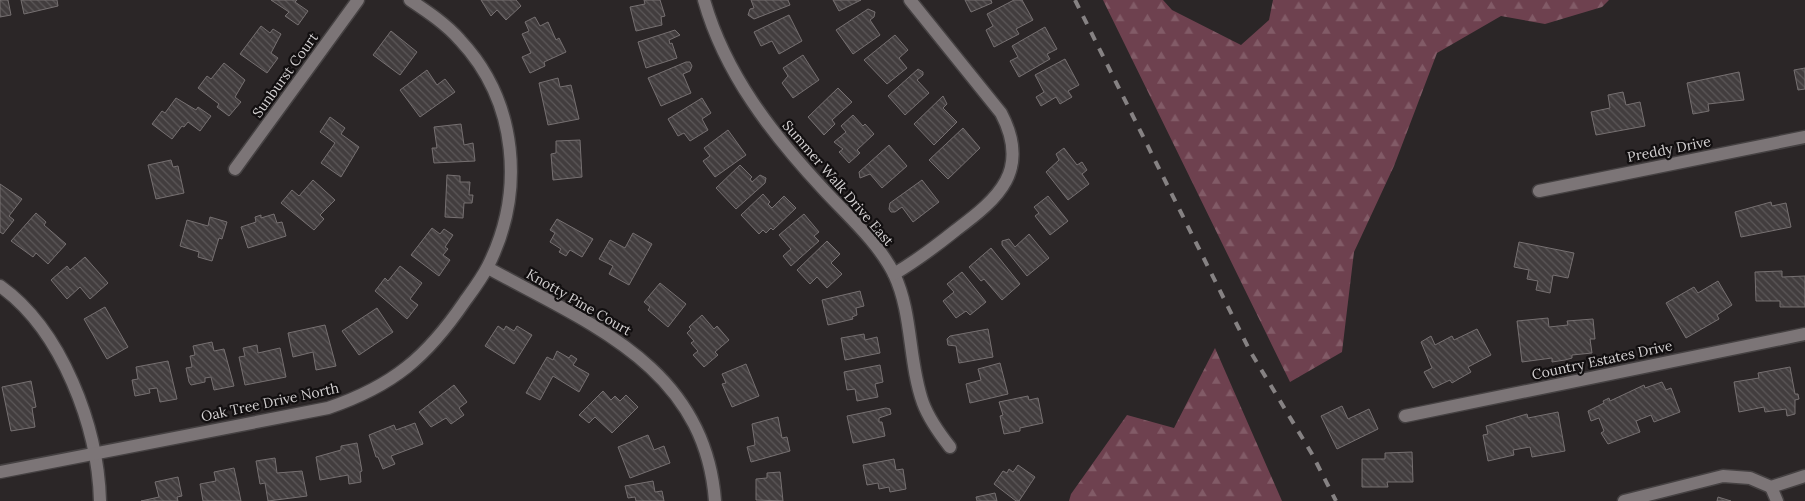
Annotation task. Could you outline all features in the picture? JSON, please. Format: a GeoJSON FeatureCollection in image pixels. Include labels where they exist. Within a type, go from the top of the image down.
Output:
{"type":"FeatureCollection","features":[{"type":"Feature","properties":{"kind":"street","name":"Sunburst Court"},"geometry":{"type":"LineString","coordinates":[[236,168],[358,0]]}},
{"type":"Feature","properties":{"kind":"street","name":"Oak Tree Drive North"},"geometry":{"type":"LineString","coordinates":[[0,472],[328,408],[366,394],[387,382],[431,347],[446,329],[488,268],[500,239],[508,208],[511,153],[503,114],[484,71],[455,34],[410,0]]}},
{"type":"Feature","properties":{"kind":"street","name":"Summer Walk Drive East"},"geometry":{"type":"LineString","coordinates":[[704,0],[722,49],[758,111],[782,143],[873,244],[894,274],[903,302],[922,400],[934,425],[950,447]]}},
{"type":"Feature","properties":{"kind":"street"},"geometry":{"type":"LineString","coordinates":[[894,274],[916,261],[988,205],[1003,188],[1009,174],[1012,158],[1010,135],[1001,113],[910,0]]}},
{"type":"Feature","properties":{"kind":"street","name":"Preddy Drive"},"geometry":{"type":"LineString","coordinates":[[1539,191],[1805,137]]}},
{"type":"Feature","properties":{"kind":"street","name":"Knotty Pine Court"},"geometry":{"type":"LineString","coordinates":[[488,268],[615,338],[652,368],[682,404],[697,433],[710,469],[715,501]]}},
{"type":"Feature","properties":{"kind":"street"},"geometry":{"type":"LineString","coordinates":[[0,286],[32,318],[60,357],[81,400],[95,454],[100,501]]}},
{"type":"Feature","properties":{"kind":"street","name":"Country Estates Drive"},"geometry":{"type":"LineString","coordinates":[[1405,416],[1805,334]]}},
{"type":"Feature","properties":{"kind":"street"},"geometry":{"type":"LineString","coordinates":[[1624,501],[1723,476],[1750,478],[1771,487],[1805,476]]}},
{"type":"Feature","properties":{"kind":"street"},"geometry":{"type":"LineString","coordinates":[[1771,487],[1777,501]]}},
{"type":"Feature","properties":{"kind":"green space"},"geometry":{"type":"Polygon","coordinates":[[[1103,0],[1163,0],[1172,10],[1241,45],[1269,20],[1273,0],[1609,0],[1602,7],[1545,24],[1501,16],[1437,53],[1394,166],[1354,252],[1342,352],[1290,382],[1103,0]]]}},
{"type":"Feature","properties":{"kind":"green space"},"geometry":{"type":"Polygon","coordinates":[[[1215,348],[1282,501],[1069,501],[1071,494],[1127,415],[1174,428],[1215,348]]]}},
{"type":"Feature","properties":{"kind":"building"},"geometry":{"type":"Polygon","coordinates":[[[0,0],[8,0],[11,15],[0,17],[0,0]]]}},
{"type":"Feature","properties":{"kind":"building"},"geometry":{"type":"Polygon","coordinates":[[[21,0],[57,0],[58,6],[24,14],[21,0]]]}},
{"type":"Feature","properties":{"kind":"building"},"geometry":{"type":"Polygon","coordinates":[[[271,0],[297,0],[295,2],[308,11],[298,25],[285,16],[289,12],[271,0]]]}},
{"type":"Feature","properties":{"kind":"building"},"geometry":{"type":"Polygon","coordinates":[[[481,0],[516,0],[521,6],[506,20],[497,10],[491,16],[481,0]]]}},
{"type":"Feature","properties":{"kind":"building"},"geometry":{"type":"Polygon","coordinates":[[[644,0],[660,0],[665,16],[661,17],[662,25],[636,31],[630,7],[645,4],[644,0]]]}},
{"type":"Feature","properties":{"kind":"building"},"geometry":{"type":"Polygon","coordinates":[[[751,0],[788,0],[790,5],[754,19],[748,15],[750,9],[754,8],[751,0]]]}},
{"type":"Feature","properties":{"kind":"building"},"geometry":{"type":"Polygon","coordinates":[[[833,0],[861,0],[839,11],[833,0]]]}},
{"type":"Feature","properties":{"kind":"building"},"geometry":{"type":"Polygon","coordinates":[[[965,0],[991,0],[992,3],[971,12],[965,0]]]}},
{"type":"Feature","properties":{"kind":"building"},"geometry":{"type":"Polygon","coordinates":[[[1014,0],[1022,0],[1033,20],[1016,29],[1019,34],[994,47],[986,30],[993,26],[987,14],[1014,0]]]}},
{"type":"Feature","properties":{"kind":"building"},"geometry":{"type":"Polygon","coordinates":[[[868,9],[875,12],[874,17],[870,20],[880,35],[853,54],[836,30],[868,9]]]}},
{"type":"Feature","properties":{"kind":"building"},"geometry":{"type":"Polygon","coordinates":[[[789,15],[802,41],[779,54],[772,41],[761,46],[754,32],[789,15]]]}},
{"type":"Feature","properties":{"kind":"building"},"geometry":{"type":"Polygon","coordinates":[[[535,17],[540,26],[548,22],[556,40],[559,38],[566,52],[544,62],[545,66],[530,73],[522,57],[531,53],[522,34],[529,31],[525,22],[535,17]]]}},
{"type":"Feature","properties":{"kind":"building"},"geometry":{"type":"Polygon","coordinates":[[[261,26],[270,33],[273,29],[281,34],[271,53],[278,58],[267,73],[240,54],[261,26]]]}},
{"type":"Feature","properties":{"kind":"building"},"geometry":{"type":"Polygon","coordinates":[[[1045,27],[1057,49],[1047,54],[1050,59],[1019,77],[1010,61],[1018,57],[1012,46],[1045,27]]]}},
{"type":"Feature","properties":{"kind":"building"},"geometry":{"type":"Polygon","coordinates":[[[675,30],[680,35],[669,40],[670,44],[672,43],[677,58],[646,68],[638,42],[675,30]]]}},
{"type":"Feature","properties":{"kind":"building"},"geometry":{"type":"Polygon","coordinates":[[[391,31],[417,52],[400,75],[373,55],[391,31]]]}},
{"type":"Feature","properties":{"kind":"building"},"geometry":{"type":"Polygon","coordinates":[[[895,35],[908,50],[899,58],[907,68],[887,84],[864,60],[895,35]]]}},
{"type":"Feature","properties":{"kind":"building"},"geometry":{"type":"Polygon","coordinates":[[[803,55],[819,80],[793,98],[782,83],[788,76],[783,68],[803,55]]]}},
{"type":"Feature","properties":{"kind":"building"},"geometry":{"type":"Polygon","coordinates":[[[1065,59],[1079,85],[1068,91],[1072,97],[1060,104],[1056,97],[1041,106],[1036,97],[1044,92],[1035,75],[1065,59]]]}},
{"type":"Feature","properties":{"kind":"building"},"geometry":{"type":"Polygon","coordinates":[[[690,62],[692,66],[690,71],[683,74],[691,93],[661,106],[648,78],[690,62]]]}},
{"type":"Feature","properties":{"kind":"building"},"geometry":{"type":"Polygon","coordinates":[[[224,63],[245,80],[235,97],[241,102],[229,116],[217,107],[219,104],[198,88],[207,76],[211,79],[224,63]]]}},
{"type":"Feature","properties":{"kind":"building"},"geometry":{"type":"Polygon","coordinates":[[[1805,68],[1805,89],[1798,90],[1794,70],[1805,68]]]}},
{"type":"Feature","properties":{"kind":"building"},"geometry":{"type":"Polygon","coordinates":[[[918,69],[923,72],[923,75],[917,80],[929,93],[905,115],[888,96],[918,69]]]}},
{"type":"Feature","properties":{"kind":"building"},"geometry":{"type":"Polygon","coordinates":[[[427,70],[437,85],[445,79],[455,92],[420,117],[400,90],[427,70]]]}},
{"type":"Feature","properties":{"kind":"building"},"geometry":{"type":"Polygon","coordinates":[[[1739,72],[1744,100],[1708,104],[1709,111],[1693,114],[1687,83],[1739,72]]]}},
{"type":"Feature","properties":{"kind":"building"},"geometry":{"type":"Polygon","coordinates":[[[558,78],[560,87],[571,85],[579,119],[548,125],[539,83],[558,78]]]}},
{"type":"Feature","properties":{"kind":"building"},"geometry":{"type":"Polygon","coordinates":[[[838,88],[852,102],[832,120],[835,124],[824,135],[808,117],[838,88]]]}},
{"type":"Feature","properties":{"kind":"building"},"geometry":{"type":"Polygon","coordinates":[[[1623,92],[1626,105],[1640,102],[1645,126],[1596,135],[1591,112],[1610,108],[1608,95],[1623,92]]]}},
{"type":"Feature","properties":{"kind":"building"},"geometry":{"type":"Polygon","coordinates":[[[943,96],[947,104],[943,108],[957,122],[934,145],[914,124],[943,96]]]}},
{"type":"Feature","properties":{"kind":"building"},"geometry":{"type":"Polygon","coordinates":[[[176,98],[196,110],[198,107],[211,116],[200,131],[188,122],[184,127],[182,126],[172,139],[152,124],[162,111],[165,113],[176,98]]]}},
{"type":"Feature","properties":{"kind":"building"},"geometry":{"type":"Polygon","coordinates":[[[702,98],[711,113],[702,119],[708,130],[690,141],[684,133],[678,136],[668,119],[702,98]]]}},
{"type":"Feature","properties":{"kind":"building"},"geometry":{"type":"Polygon","coordinates":[[[853,115],[874,134],[857,150],[860,153],[849,163],[839,152],[843,149],[834,142],[846,132],[841,126],[853,115]]]}},
{"type":"Feature","properties":{"kind":"building"},"geometry":{"type":"Polygon","coordinates":[[[330,117],[345,128],[341,134],[359,147],[341,177],[321,163],[335,143],[320,132],[330,117]]]}},
{"type":"Feature","properties":{"kind":"building"},"geometry":{"type":"Polygon","coordinates":[[[461,124],[464,145],[473,143],[475,161],[434,163],[432,148],[437,148],[434,127],[461,124]]]}},
{"type":"Feature","properties":{"kind":"building"},"geometry":{"type":"Polygon","coordinates":[[[963,128],[980,148],[948,179],[929,160],[963,128]]]}},
{"type":"Feature","properties":{"kind":"building"},"geometry":{"type":"Polygon","coordinates":[[[728,130],[746,155],[715,177],[703,161],[710,156],[704,148],[728,130]]]}},
{"type":"Feature","properties":{"kind":"building"},"geometry":{"type":"Polygon","coordinates":[[[580,140],[582,177],[553,180],[551,154],[556,153],[556,141],[580,140]]]}},
{"type":"Feature","properties":{"kind":"building"},"geometry":{"type":"Polygon","coordinates":[[[889,145],[907,166],[882,188],[870,174],[860,178],[859,172],[889,145]]]}},
{"type":"Feature","properties":{"kind":"building"},"geometry":{"type":"Polygon","coordinates":[[[1064,148],[1077,165],[1082,162],[1087,170],[1082,174],[1089,184],[1068,200],[1046,172],[1059,160],[1056,154],[1064,148]]]}},
{"type":"Feature","properties":{"kind":"building"},"geometry":{"type":"Polygon","coordinates":[[[171,160],[173,167],[178,166],[184,193],[156,199],[148,165],[171,160]]]}},
{"type":"Feature","properties":{"kind":"building"},"geometry":{"type":"Polygon","coordinates":[[[740,165],[752,177],[750,179],[752,182],[760,175],[766,178],[765,183],[736,209],[716,188],[740,165]]]}},
{"type":"Feature","properties":{"kind":"building"},"geometry":{"type":"Polygon","coordinates":[[[447,175],[460,176],[460,182],[470,182],[469,195],[473,195],[472,203],[464,203],[463,218],[445,217],[447,175]]]}},
{"type":"Feature","properties":{"kind":"building"},"geometry":{"type":"Polygon","coordinates":[[[313,180],[335,200],[320,215],[324,219],[314,230],[281,203],[292,190],[299,196],[313,180]]]}},
{"type":"Feature","properties":{"kind":"building"},"geometry":{"type":"Polygon","coordinates":[[[922,180],[939,202],[913,222],[902,207],[895,212],[891,212],[889,209],[890,203],[922,180]]]}},
{"type":"Feature","properties":{"kind":"building"},"geometry":{"type":"Polygon","coordinates":[[[0,184],[22,199],[9,216],[14,220],[3,234],[0,232],[0,184]]]}},
{"type":"Feature","properties":{"kind":"building"},"geometry":{"type":"Polygon","coordinates":[[[763,194],[770,202],[768,204],[772,208],[784,196],[796,208],[773,230],[771,228],[766,233],[763,230],[759,234],[741,215],[763,194]]]}},
{"type":"Feature","properties":{"kind":"building"},"geometry":{"type":"Polygon","coordinates":[[[1048,196],[1068,221],[1050,235],[1035,216],[1039,213],[1034,207],[1048,196]]]}},
{"type":"Feature","properties":{"kind":"building"},"geometry":{"type":"Polygon","coordinates":[[[1771,202],[1772,206],[1786,203],[1791,227],[1741,237],[1735,212],[1771,202]]]}},
{"type":"Feature","properties":{"kind":"building"},"geometry":{"type":"Polygon","coordinates":[[[36,213],[46,222],[44,225],[66,244],[48,264],[36,253],[33,257],[11,241],[36,213]]]}},
{"type":"Feature","properties":{"kind":"building"},"geometry":{"type":"Polygon","coordinates":[[[274,214],[277,223],[282,222],[286,236],[248,248],[241,227],[256,222],[255,217],[261,215],[261,218],[274,214]]]}},
{"type":"Feature","properties":{"kind":"building"},"geometry":{"type":"Polygon","coordinates":[[[804,214],[819,232],[814,236],[819,241],[791,266],[783,256],[791,249],[779,235],[804,214]]]}},
{"type":"Feature","properties":{"kind":"building"},"geometry":{"type":"Polygon","coordinates":[[[210,217],[227,222],[222,239],[219,238],[212,261],[198,257],[199,252],[180,246],[187,220],[208,226],[210,217]]]}},
{"type":"Feature","properties":{"kind":"building"},"geometry":{"type":"Polygon","coordinates":[[[557,219],[593,239],[582,257],[570,250],[566,256],[559,252],[561,249],[550,242],[555,233],[550,230],[557,219]]]}},
{"type":"Feature","properties":{"kind":"building"},"geometry":{"type":"Polygon","coordinates":[[[432,228],[440,234],[444,229],[453,235],[445,247],[448,249],[443,255],[450,260],[439,276],[411,255],[432,228]]]}},
{"type":"Feature","properties":{"kind":"building"},"geometry":{"type":"Polygon","coordinates":[[[633,233],[652,244],[629,285],[609,274],[613,266],[599,259],[610,240],[625,248],[633,233]]]}},
{"type":"Feature","properties":{"kind":"building"},"geometry":{"type":"Polygon","coordinates":[[[1029,234],[1049,258],[1027,276],[1002,245],[1002,241],[1009,239],[1015,247],[1029,234]]]}},
{"type":"Feature","properties":{"kind":"building"},"geometry":{"type":"Polygon","coordinates":[[[827,241],[840,254],[831,263],[842,274],[827,288],[817,277],[810,284],[797,270],[827,241]]]}},
{"type":"Feature","properties":{"kind":"building"},"geometry":{"type":"Polygon","coordinates":[[[1519,242],[1574,253],[1568,278],[1553,275],[1550,293],[1536,290],[1538,281],[1527,279],[1529,270],[1514,267],[1519,242]]]}},
{"type":"Feature","properties":{"kind":"building"},"geometry":{"type":"Polygon","coordinates":[[[991,248],[1020,284],[1002,300],[984,279],[981,281],[969,267],[991,248]]]}},
{"type":"Feature","properties":{"kind":"building"},"geometry":{"type":"Polygon","coordinates":[[[85,257],[108,283],[90,299],[80,287],[67,299],[51,280],[67,266],[70,270],[85,257]]]}},
{"type":"Feature","properties":{"kind":"building"},"geometry":{"type":"Polygon","coordinates":[[[400,266],[422,283],[410,299],[418,305],[407,319],[375,291],[385,278],[388,281],[400,266]]]}},
{"type":"Feature","properties":{"kind":"building"},"geometry":{"type":"Polygon","coordinates":[[[1782,271],[1782,277],[1805,276],[1805,307],[1780,307],[1780,301],[1756,301],[1755,272],[1782,271]]]}},
{"type":"Feature","properties":{"kind":"building"},"geometry":{"type":"Polygon","coordinates":[[[962,272],[986,302],[970,315],[966,311],[956,318],[943,301],[954,292],[947,284],[962,272]]]}},
{"type":"Feature","properties":{"kind":"building"},"geometry":{"type":"Polygon","coordinates":[[[1718,281],[1732,305],[1717,315],[1719,319],[1686,338],[1666,303],[1694,287],[1698,293],[1718,281]]]}},
{"type":"Feature","properties":{"kind":"building"},"geometry":{"type":"Polygon","coordinates":[[[660,283],[686,304],[668,327],[648,310],[650,307],[644,302],[660,283]]]}},
{"type":"Feature","properties":{"kind":"building"},"geometry":{"type":"Polygon","coordinates":[[[860,291],[864,306],[856,308],[857,315],[852,317],[853,319],[828,325],[822,300],[860,291]]]}},
{"type":"Feature","properties":{"kind":"building"},"geometry":{"type":"Polygon","coordinates":[[[105,307],[128,347],[107,359],[84,319],[105,307]]]}},
{"type":"Feature","properties":{"kind":"building"},"geometry":{"type":"Polygon","coordinates":[[[377,308],[393,332],[359,355],[342,331],[377,308]]]}},
{"type":"Feature","properties":{"kind":"building"},"geometry":{"type":"Polygon","coordinates":[[[702,315],[714,329],[717,326],[729,340],[715,352],[718,355],[704,367],[693,355],[698,351],[691,343],[694,341],[687,333],[691,329],[689,327],[702,315]]]}},
{"type":"Feature","properties":{"kind":"building"},"geometry":{"type":"Polygon","coordinates":[[[1548,318],[1549,327],[1568,325],[1567,321],[1593,319],[1595,339],[1590,339],[1592,353],[1572,355],[1572,358],[1552,362],[1552,358],[1522,362],[1517,321],[1548,318]]]}},
{"type":"Feature","properties":{"kind":"building"},"geometry":{"type":"Polygon","coordinates":[[[325,325],[336,366],[316,370],[313,352],[293,357],[288,333],[325,325]]]}},
{"type":"Feature","properties":{"kind":"building"},"geometry":{"type":"Polygon","coordinates":[[[498,326],[504,330],[506,326],[514,331],[517,326],[532,335],[514,364],[485,346],[498,326]]]}},
{"type":"Feature","properties":{"kind":"building"},"geometry":{"type":"Polygon","coordinates":[[[988,329],[993,357],[959,363],[956,346],[948,345],[947,339],[950,336],[988,329]]]}},
{"type":"Feature","properties":{"kind":"building"},"geometry":{"type":"Polygon","coordinates":[[[1477,329],[1491,355],[1468,367],[1471,372],[1452,383],[1450,380],[1433,388],[1424,372],[1432,368],[1421,342],[1431,336],[1435,345],[1452,336],[1454,340],[1477,329]]]}},
{"type":"Feature","properties":{"kind":"building"},"geometry":{"type":"Polygon","coordinates":[[[864,334],[865,340],[877,337],[880,353],[845,360],[841,338],[864,334]]]}},
{"type":"Feature","properties":{"kind":"building"},"geometry":{"type":"Polygon","coordinates":[[[212,342],[214,351],[224,349],[234,386],[214,390],[211,377],[205,378],[205,382],[191,385],[189,382],[186,368],[192,367],[190,356],[195,355],[193,346],[212,342]]]}},
{"type":"Feature","properties":{"kind":"building"},"geometry":{"type":"Polygon","coordinates":[[[257,345],[258,353],[280,348],[286,377],[245,385],[239,357],[245,356],[243,348],[257,345]]]}},
{"type":"Feature","properties":{"kind":"building"},"geometry":{"type":"Polygon","coordinates":[[[557,351],[569,358],[571,355],[577,359],[573,365],[589,374],[579,392],[553,376],[540,400],[526,393],[547,357],[553,360],[557,351]]]}},
{"type":"Feature","properties":{"kind":"building"},"geometry":{"type":"Polygon","coordinates":[[[168,361],[177,399],[160,402],[157,388],[149,389],[150,393],[135,396],[132,380],[138,379],[136,367],[168,361]]]}},
{"type":"Feature","properties":{"kind":"building"},"geometry":{"type":"Polygon","coordinates":[[[1000,363],[1008,394],[970,403],[966,384],[981,380],[978,369],[1000,363]]]}},
{"type":"Feature","properties":{"kind":"building"},"geometry":{"type":"Polygon","coordinates":[[[746,364],[759,396],[732,407],[722,384],[726,383],[722,374],[746,364]]]}},
{"type":"Feature","properties":{"kind":"building"},"geometry":{"type":"Polygon","coordinates":[[[880,365],[883,382],[875,384],[878,397],[857,401],[855,389],[847,390],[844,372],[880,365]]]}},
{"type":"Feature","properties":{"kind":"building"},"geometry":{"type":"Polygon","coordinates":[[[1790,367],[1795,394],[1798,394],[1799,399],[1795,400],[1795,414],[1787,416],[1786,409],[1765,412],[1764,407],[1739,412],[1734,382],[1759,378],[1758,373],[1790,367]]]}},
{"type":"Feature","properties":{"kind":"building"},"geometry":{"type":"Polygon","coordinates":[[[31,381],[36,407],[32,408],[35,427],[11,431],[2,387],[31,381]]]}},
{"type":"Feature","properties":{"kind":"building"},"geometry":{"type":"Polygon","coordinates":[[[1662,382],[1666,390],[1671,388],[1680,412],[1654,422],[1651,415],[1636,421],[1640,432],[1608,444],[1601,433],[1604,431],[1599,418],[1591,421],[1588,411],[1604,403],[1603,401],[1609,398],[1610,401],[1644,385],[1645,388],[1662,382]]]}},
{"type":"Feature","properties":{"kind":"building"},"geometry":{"type":"Polygon","coordinates":[[[454,385],[467,402],[459,408],[464,415],[451,424],[446,418],[431,427],[419,412],[454,385]]]}},
{"type":"Feature","properties":{"kind":"building"},"geometry":{"type":"Polygon","coordinates":[[[603,391],[611,400],[615,396],[620,401],[626,395],[638,407],[612,433],[595,417],[589,423],[579,415],[603,391]]]}},
{"type":"Feature","properties":{"kind":"building"},"geometry":{"type":"Polygon","coordinates":[[[1028,396],[1029,400],[1038,398],[1043,423],[1004,434],[1000,416],[1003,415],[999,402],[1028,396]]]}},
{"type":"Feature","properties":{"kind":"building"},"geometry":{"type":"Polygon","coordinates":[[[1342,406],[1348,419],[1369,409],[1378,429],[1337,449],[1321,416],[1342,406]]]}},
{"type":"Feature","properties":{"kind":"building"},"geometry":{"type":"Polygon","coordinates":[[[886,408],[890,409],[891,414],[879,418],[879,422],[882,422],[885,436],[853,443],[847,416],[886,408]]]}},
{"type":"Feature","properties":{"kind":"building"},"geometry":{"type":"Polygon","coordinates":[[[1558,412],[1565,451],[1532,457],[1530,447],[1513,450],[1514,455],[1488,461],[1483,435],[1488,434],[1486,426],[1527,414],[1528,418],[1558,412]]]}},
{"type":"Feature","properties":{"kind":"building"},"geometry":{"type":"Polygon","coordinates":[[[778,417],[782,438],[787,437],[790,451],[751,462],[747,447],[755,445],[752,424],[778,417]]]}},
{"type":"Feature","properties":{"kind":"building"},"geometry":{"type":"Polygon","coordinates":[[[415,423],[423,444],[391,456],[395,464],[383,469],[378,457],[376,457],[369,435],[394,425],[396,430],[415,423]]]}},
{"type":"Feature","properties":{"kind":"building"},"geometry":{"type":"Polygon","coordinates":[[[648,435],[654,450],[664,446],[670,463],[630,478],[618,447],[648,435]]]}},
{"type":"Feature","properties":{"kind":"building"},"geometry":{"type":"Polygon","coordinates":[[[357,443],[362,471],[360,472],[361,482],[349,484],[348,475],[320,480],[316,457],[341,450],[341,446],[357,443]]]}},
{"type":"Feature","properties":{"kind":"building"},"geometry":{"type":"Polygon","coordinates":[[[1412,452],[1413,482],[1387,482],[1388,487],[1362,487],[1362,459],[1385,459],[1385,453],[1412,452]]]}},
{"type":"Feature","properties":{"kind":"building"},"geometry":{"type":"Polygon","coordinates":[[[275,458],[277,473],[302,471],[307,496],[268,501],[265,483],[260,484],[256,461],[275,458]]]}},
{"type":"Feature","properties":{"kind":"building"},"geometry":{"type":"Polygon","coordinates":[[[894,459],[896,470],[903,469],[906,489],[890,492],[889,487],[879,489],[878,483],[867,485],[863,465],[894,459]]]}},
{"type":"Feature","properties":{"kind":"building"},"geometry":{"type":"Polygon","coordinates":[[[1018,465],[1035,477],[1019,501],[1016,501],[994,484],[1003,471],[1007,473],[1009,469],[1013,472],[1018,465]]]}},
{"type":"Feature","properties":{"kind":"building"},"geometry":{"type":"Polygon","coordinates":[[[234,468],[241,501],[203,501],[200,484],[216,481],[214,472],[234,468]]]}},
{"type":"Feature","properties":{"kind":"building"},"geometry":{"type":"Polygon","coordinates":[[[780,472],[783,501],[756,500],[756,479],[767,478],[767,473],[780,472]]]}},
{"type":"Feature","properties":{"kind":"building"},"geometry":{"type":"Polygon","coordinates":[[[178,477],[182,496],[177,497],[178,501],[141,501],[159,497],[155,482],[178,477]]]}},
{"type":"Feature","properties":{"kind":"building"},"geometry":{"type":"Polygon","coordinates":[[[653,481],[655,492],[662,491],[664,501],[636,501],[635,497],[628,498],[625,486],[653,481]]]}},
{"type":"Feature","properties":{"kind":"building"},"geometry":{"type":"Polygon","coordinates":[[[995,493],[997,501],[977,501],[976,497],[995,493]]]}},
{"type":"Feature","properties":{"kind":"building"},"geometry":{"type":"Polygon","coordinates":[[[1718,497],[1731,501],[1717,501],[1718,497]]]}},
{"type":"Feature","properties":{"kind":"railway"},"geometry":{"type":"LineString","coordinates":[[1075,0],[1250,351],[1312,454],[1336,501]]}}]}
